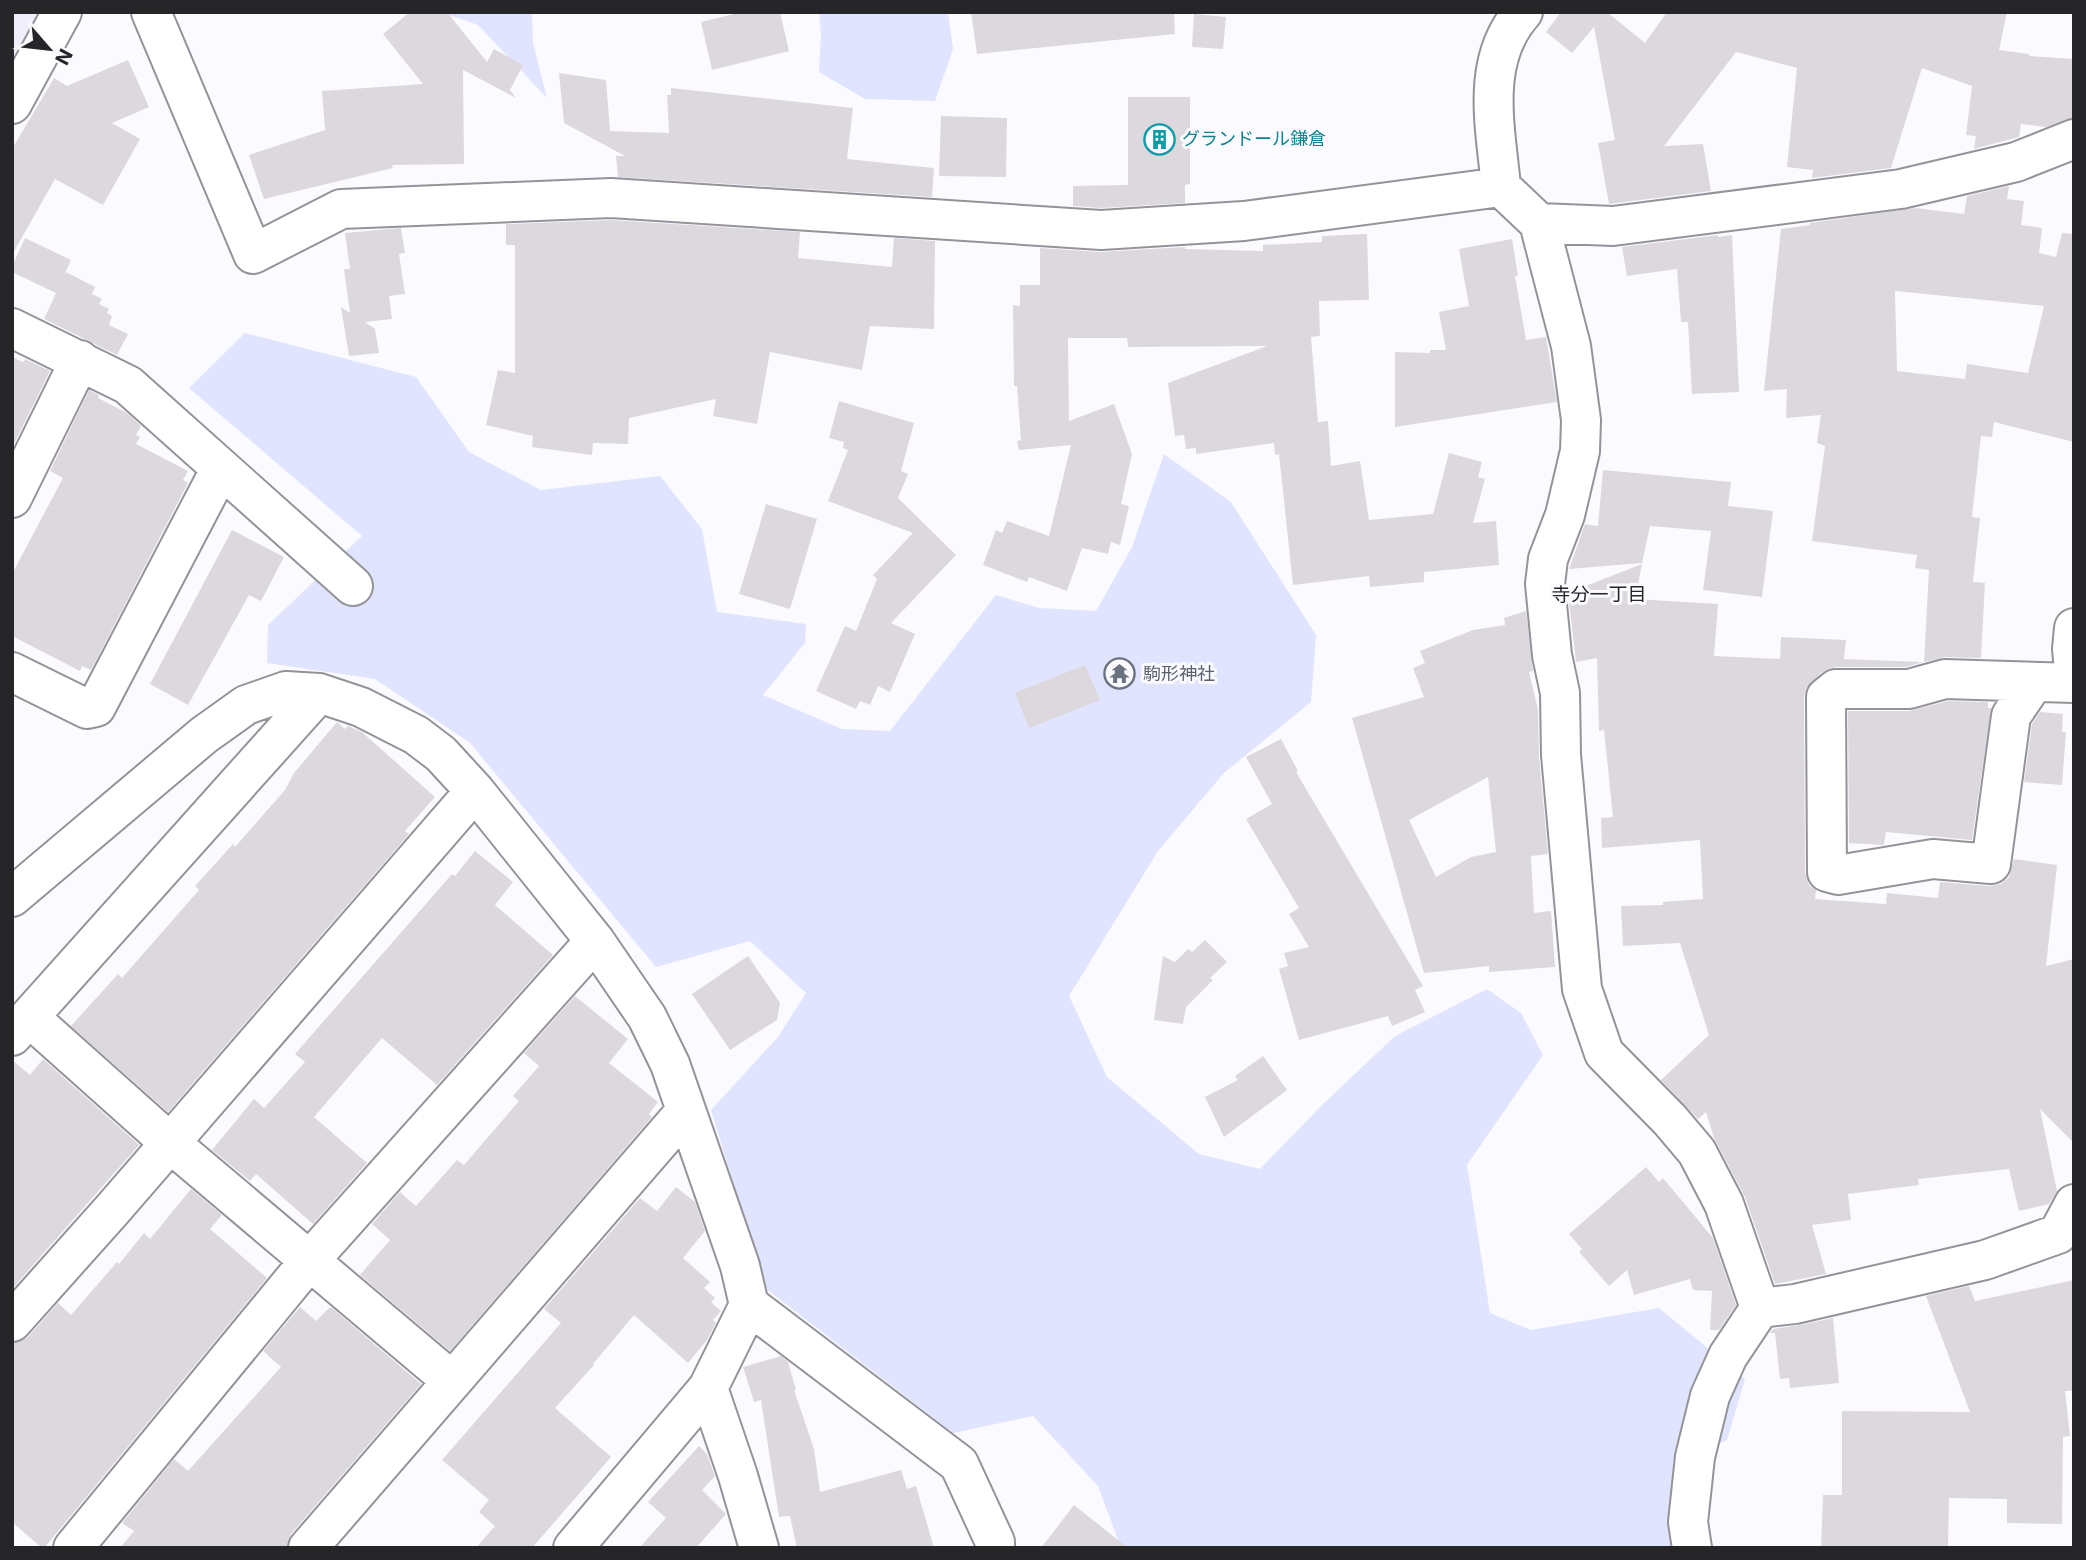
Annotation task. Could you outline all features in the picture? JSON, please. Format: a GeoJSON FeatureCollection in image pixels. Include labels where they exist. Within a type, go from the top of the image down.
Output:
{"type":"FeatureCollection","features":[{"type":"Feature","properties":{"kind":"street"},"geometry":{"type":"LineString","coordinates":[[12,104],[62,12]]}},
{"type":"Feature","properties":{"kind":"street"},"geometry":{"type":"LineString","coordinates":[[151,12],[253,254],[341,209],[611,198],[1101,230],[1244,221],[1501,187]]}},
{"type":"Feature","properties":{"kind":"street"},"geometry":{"type":"LineString","coordinates":[[1523,12],[1511,26],[1498,56],[1492,89],[1501,187],[1539,223],[1571,346],[1581,421],[1580,451],[1565,515],[1548,559],[1545,584],[1552,655],[1560,693],[1561,755],[1582,989],[1604,1053],[1670,1120],[1697,1152],[1724,1204],[1760,1308]]}},
{"type":"Feature","properties":{"kind":"street"},"geometry":{"type":"LineString","coordinates":[[1539,223],[1613,226],[1901,189],[2016,162],[2074,139]]}},
{"type":"Feature","properties":{"kind":"street"},"geometry":{"type":"LineString","coordinates":[[12,328],[128,385],[353,586]]}},
{"type":"Feature","properties":{"kind":"street"},"geometry":{"type":"LineString","coordinates":[[12,498],[80,360]]}},
{"type":"Feature","properties":{"kind":"street"},"geometry":{"type":"LineString","coordinates":[[12,672],[87,709],[96,707],[220,468]]}},
{"type":"Feature","properties":{"kind":"street"},"geometry":{"type":"LineString","coordinates":[[2074,628],[2074,670]]}},
{"type":"Feature","properties":{"kind":"street"},"geometry":{"type":"LineString","coordinates":[[2034,682],[2011,716],[1991,864],[1933,859],[1838,875],[1828,872],[1826,697],[1836,689],[1909,690],[1945,679],[2074,683]]}},
{"type":"Feature","properties":{"kind":"street"},"geometry":{"type":"LineString","coordinates":[[12,897],[204,735],[246,705],[286,691],[319,693],[361,707],[416,735],[441,754],[475,791],[595,941],[647,1017],[670,1064],[740,1266],[749,1305],[708,1388],[573,1548]]}},
{"type":"Feature","properties":{"kind":"street"},"geometry":{"type":"LineString","coordinates":[[319,693],[21,1027],[169,1142],[452,1381]]}},
{"type":"Feature","properties":{"kind":"street"},"geometry":{"type":"LineString","coordinates":[[12,1322],[475,791]]}},
{"type":"Feature","properties":{"kind":"street"},"geometry":{"type":"LineString","coordinates":[[73,1548],[310,1260],[595,941]]}},
{"type":"Feature","properties":{"kind":"street"},"geometry":{"type":"LineString","coordinates":[[308,1548],[685,1112]]}},
{"type":"Feature","properties":{"kind":"street"},"geometry":{"type":"LineString","coordinates":[[1692,1548],[1688,1522],[1695,1457],[1710,1395],[1728,1356],[1760,1308],[1795,1304],[1985,1260],[2058,1234],[2074,1203]]}},
{"type":"Feature","properties":{"kind":"street"},"geometry":{"type":"LineString","coordinates":[[749,1305],[959,1464],[995,1542],[995,1548]]}},
{"type":"Feature","properties":{"kind":"street"},"geometry":{"type":"LineString","coordinates":[[708,1388],[759,1548]]}},
{"type":"Feature","properties":{"kind":"shaded area"},"geometry":{"type":"Polygon","coordinates":[[[12,12],[45,12],[12,69],[12,12]]]}},
{"type":"Feature","properties":{"kind":"shaded area"},"geometry":{"type":"Polygon","coordinates":[[[440,12],[532,12],[533,43],[547,98],[478,25],[440,12]]]}},
{"type":"Feature","properties":{"kind":"shaded area"},"geometry":{"type":"Polygon","coordinates":[[[819,12],[948,12],[953,49],[935,101],[865,99],[819,72],[819,12]]]}},
{"type":"Feature","properties":{"kind":"shaded area"},"geometry":{"type":"Polygon","coordinates":[[[245,333],[416,377],[469,452],[541,490],[660,476],[702,529],[717,612],[806,624],[805,643],[763,695],[842,729],[890,731],[996,595],[1039,608],[1096,611],[1132,547],[1164,454],[1231,502],[1316,635],[1311,702],[1224,773],[1158,851],[1069,996],[1107,1077],[1199,1154],[1260,1169],[1395,1036],[1487,989],[1521,1013],[1543,1055],[1467,1165],[1490,1313],[1531,1330],[1659,1308],[1745,1379],[1727,1440],[1685,1458],[1674,1548],[1121,1548],[1098,1486],[1033,1416],[953,1433],[765,1288],[711,1110],[778,1037],[806,993],[750,941],[656,967],[470,743],[375,679],[267,663],[268,625],[362,536],[189,388],[245,333]]]}},
{"type":"Feature","properties":{"kind":"building"},"geometry":{"type":"Polygon","coordinates":[[[410,12],[447,12],[487,62],[494,49],[523,65],[510,90],[516,98],[463,70],[464,164],[392,165],[393,168],[264,199],[249,155],[325,130],[322,91],[423,84],[383,34],[410,12]]]}},
{"type":"Feature","properties":{"kind":"building"},"geometry":{"type":"Polygon","coordinates":[[[742,12],[780,12],[789,51],[712,70],[701,22],[742,12]]]}},
{"type":"Feature","properties":{"kind":"building"},"geometry":{"type":"Polygon","coordinates":[[[971,12],[1174,12],[1175,34],[977,54],[971,12]]]}},
{"type":"Feature","properties":{"kind":"building"},"geometry":{"type":"Polygon","coordinates":[[[1561,12],[1607,12],[1645,43],[1667,12],[2007,12],[1999,50],[2029,56],[2074,59],[2074,118],[2046,127],[2021,124],[2019,137],[1974,149],[1976,136],[1966,135],[1972,86],[1922,68],[1891,168],[1812,178],[1813,170],[1787,167],[1797,68],[1736,52],[1664,146],[1703,144],[1711,191],[1609,204],[1598,143],[1615,140],[1594,27],[1572,53],[1546,32],[1561,12]]]}},
{"type":"Feature","properties":{"kind":"building"},"geometry":{"type":"Polygon","coordinates":[[[1194,14],[1226,17],[1223,49],[1192,47],[1194,14]]]}},
{"type":"Feature","properties":{"kind":"building"},"geometry":{"type":"Polygon","coordinates":[[[128,60],[149,107],[112,123],[140,139],[103,205],[55,179],[12,255],[12,149],[54,78],[67,86],[128,60]]]}},
{"type":"Feature","properties":{"kind":"building"},"geometry":{"type":"Polygon","coordinates":[[[559,73],[606,80],[610,131],[669,133],[667,95],[671,95],[671,88],[853,108],[847,159],[934,168],[932,197],[618,177],[616,156],[625,156],[564,123],[559,73]]]}},
{"type":"Feature","properties":{"kind":"building","name":"グランドール鎌倉"},"geometry":{"type":"Polygon","coordinates":[[[1128,97],[1190,97],[1190,184],[1185,185],[1185,203],[1101,208],[1073,206],[1073,186],[1128,185],[1128,97]]]}},
{"type":"Feature","properties":{"kind":"building"},"geometry":{"type":"Polygon","coordinates":[[[941,116],[1007,118],[1006,177],[939,176],[941,116]]]}},
{"type":"Feature","properties":{"kind":"building"},"geometry":{"type":"Polygon","coordinates":[[[2009,186],[2007,199],[2024,201],[2021,225],[2042,228],[2039,253],[2056,257],[2062,233],[2074,234],[2074,442],[1994,422],[1992,437],[1981,436],[1972,517],[1980,518],[1973,582],[1985,583],[1981,658],[1945,657],[1924,662],[1929,570],[1915,568],[1917,555],[1812,541],[1825,446],[1817,443],[1821,415],[1786,418],[1787,389],[1764,391],[1781,229],[1915,208],[1964,214],[1967,196],[2009,186]],[[1895,291],[1897,371],[1965,379],[1967,364],[2028,373],[2044,306],[1895,291]]]}},
{"type":"Feature","properties":{"kind":"building"},"geometry":{"type":"Polygon","coordinates":[[[611,220],[800,232],[798,258],[892,267],[894,238],[935,241],[934,329],[870,326],[862,370],[770,352],[757,424],[713,416],[716,399],[629,418],[628,444],[593,443],[592,455],[532,447],[533,436],[486,425],[498,370],[515,373],[515,245],[506,245],[506,224],[611,220]]]}},
{"type":"Feature","properties":{"kind":"building"},"geometry":{"type":"Polygon","coordinates":[[[401,228],[405,253],[399,254],[405,294],[389,296],[392,319],[365,322],[375,329],[379,353],[349,356],[341,307],[350,313],[344,269],[350,269],[345,233],[401,228]]]}},
{"type":"Feature","properties":{"kind":"building"},"geometry":{"type":"Polygon","coordinates":[[[1367,234],[1369,300],[1319,301],[1320,336],[1311,337],[1318,422],[1328,421],[1331,466],[1360,461],[1369,520],[1433,514],[1449,453],[1482,462],[1478,477],[1485,479],[1473,523],[1496,521],[1499,565],[1424,572],[1424,582],[1370,587],[1369,576],[1293,585],[1279,454],[1275,455],[1274,443],[1196,454],[1196,448],[1186,449],[1184,435],[1175,436],[1168,383],[1267,346],[1128,347],[1127,338],[1068,338],[1069,421],[1114,404],[1132,454],[1121,504],[1129,506],[1120,545],[1111,542],[1108,554],[1082,548],[1067,591],[1029,577],[1027,582],[983,565],[996,530],[1002,533],[1007,521],[1049,536],[1071,445],[1019,450],[1017,441],[1021,440],[1017,386],[1014,386],[1013,305],[1020,306],[1020,285],[1040,285],[1040,248],[1100,252],[1185,247],[1263,251],[1263,245],[1322,242],[1322,236],[1367,234]]]}},
{"type":"Feature","properties":{"kind":"building"},"geometry":{"type":"Polygon","coordinates":[[[1732,235],[1739,392],[1692,394],[1688,322],[1681,322],[1677,269],[1627,276],[1622,247],[1732,235]]]}},
{"type":"Feature","properties":{"kind":"building"},"geometry":{"type":"Polygon","coordinates":[[[25,238],[71,260],[64,275],[66,272],[95,287],[92,294],[102,299],[99,304],[109,309],[107,313],[112,316],[109,325],[128,334],[117,355],[44,319],[56,293],[12,272],[12,266],[25,238]]]}},
{"type":"Feature","properties":{"kind":"building"},"geometry":{"type":"Polygon","coordinates":[[[1512,239],[1518,276],[1515,276],[1526,340],[1546,337],[1557,402],[1395,427],[1395,352],[1430,353],[1430,350],[1446,350],[1439,312],[1469,306],[1459,249],[1512,239]]]}},
{"type":"Feature","properties":{"kind":"building"},"geometry":{"type":"Polygon","coordinates":[[[12,357],[23,362],[25,359],[50,371],[12,448],[12,357]]]}},
{"type":"Feature","properties":{"kind":"building"},"geometry":{"type":"Polygon","coordinates":[[[89,390],[99,395],[98,398],[127,413],[141,426],[136,435],[140,437],[136,444],[188,471],[183,480],[188,483],[91,670],[82,666],[80,671],[12,636],[12,574],[63,478],[50,471],[89,390]]]}},
{"type":"Feature","properties":{"kind":"building"},"geometry":{"type":"Polygon","coordinates":[[[839,401],[914,423],[901,471],[908,474],[898,498],[956,555],[891,623],[915,634],[890,692],[878,686],[870,705],[860,701],[856,709],[816,691],[845,626],[856,631],[877,579],[873,575],[913,533],[828,501],[848,450],[843,448],[844,442],[829,438],[839,401]]]}},
{"type":"Feature","properties":{"kind":"building"},"geometry":{"type":"Polygon","coordinates":[[[1603,470],[1731,482],[1728,506],[1773,511],[1762,597],[1703,590],[1711,531],[1650,526],[1642,563],[1569,569],[1585,524],[1598,526],[1603,470]]]}},
{"type":"Feature","properties":{"kind":"building"},"geometry":{"type":"Polygon","coordinates":[[[766,504],[817,519],[790,609],[739,594],[766,504]]]}},
{"type":"Feature","properties":{"kind":"building"},"geometry":{"type":"Polygon","coordinates":[[[232,530],[284,557],[261,601],[249,595],[188,705],[150,684],[232,530]]]}},
{"type":"Feature","properties":{"kind":"building"},"geometry":{"type":"Polygon","coordinates":[[[1642,564],[1635,599],[1718,604],[1714,656],[1780,659],[1781,637],[1846,640],[1844,659],[1923,662],[1906,667],[1835,667],[1822,672],[1806,688],[1805,872],[1809,885],[1816,890],[1815,899],[1886,904],[1887,893],[1938,898],[1940,882],[1989,886],[2001,884],[2009,877],[2014,859],[2057,865],[2046,966],[2074,959],[2074,1143],[2040,1109],[2057,1191],[2049,1204],[2019,1211],[2009,1169],[1918,1179],[1919,1185],[1848,1194],[1851,1220],[1812,1225],[1826,1274],[1775,1284],[1745,1197],[1714,1138],[1706,1112],[1698,1119],[1661,1080],[1709,1035],[1680,943],[1623,946],[1621,906],[1663,905],[1663,902],[1703,899],[1700,840],[1602,848],[1601,818],[1613,817],[1604,730],[1599,731],[1597,658],[1576,662],[1568,593],[1642,564]]]}},
{"type":"Feature","properties":{"kind":"building"},"geometry":{"type":"Polygon","coordinates":[[[1526,611],[1533,671],[1529,672],[1538,710],[1539,757],[1548,854],[1531,856],[1534,913],[1551,911],[1555,967],[1489,972],[1489,966],[1424,973],[1352,718],[1424,697],[1413,668],[1425,663],[1420,651],[1473,630],[1505,625],[1504,618],[1526,611]],[[1488,777],[1409,820],[1436,877],[1471,857],[1496,852],[1488,777]]]}},
{"type":"Feature","properties":{"kind":"building"},"geometry":{"type":"Polygon","coordinates":[[[1085,665],[1100,700],[1029,728],[1015,693],[1085,665]]]}},
{"type":"Feature","properties":{"kind":"building"},"geometry":{"type":"Polygon","coordinates":[[[1948,701],[1988,702],[1988,708],[1991,708],[1972,840],[1886,832],[1884,845],[1849,843],[1848,711],[1909,711],[1948,701]]]}},
{"type":"Feature","properties":{"kind":"building"},"geometry":{"type":"Polygon","coordinates":[[[2040,712],[2063,714],[2062,732],[2066,732],[2062,785],[2024,782],[2032,724],[2040,712]]]}},
{"type":"Feature","properties":{"kind":"building"},"geometry":{"type":"Polygon","coordinates":[[[337,722],[345,729],[348,726],[362,732],[435,797],[405,831],[409,834],[168,1112],[71,1026],[118,974],[122,978],[199,890],[195,886],[233,844],[235,847],[285,790],[294,773],[337,722]]]}},
{"type":"Feature","properties":{"kind":"building"},"geometry":{"type":"Polygon","coordinates":[[[1281,739],[1298,771],[1296,772],[1423,986],[1415,990],[1425,1012],[1392,1026],[1388,1016],[1299,1040],[1279,969],[1288,966],[1284,953],[1309,947],[1289,914],[1299,908],[1246,819],[1272,804],[1246,757],[1281,739]]]}},
{"type":"Feature","properties":{"kind":"building"},"geometry":{"type":"Polygon","coordinates":[[[475,851],[513,882],[495,905],[553,955],[437,1085],[382,1038],[314,1117],[367,1163],[313,1224],[256,1174],[250,1181],[212,1150],[254,1099],[264,1108],[305,1062],[295,1054],[475,851]]]}},
{"type":"Feature","properties":{"kind":"building"},"geometry":{"type":"Polygon","coordinates":[[[1205,940],[1227,962],[1186,1007],[1183,1024],[1154,1020],[1163,956],[1175,962],[1188,949],[1192,952],[1205,940]]]}},
{"type":"Feature","properties":{"kind":"building"},"geometry":{"type":"Polygon","coordinates":[[[748,956],[780,1003],[777,1020],[730,1050],[692,994],[748,956]]]}},
{"type":"Feature","properties":{"kind":"building"},"geometry":{"type":"Polygon","coordinates":[[[575,996],[628,1039],[609,1063],[658,1102],[649,1114],[652,1117],[450,1351],[360,1275],[390,1240],[372,1224],[400,1192],[416,1206],[457,1160],[464,1165],[519,1101],[513,1096],[539,1066],[524,1053],[575,996]]]}},
{"type":"Feature","properties":{"kind":"building"},"geometry":{"type":"Polygon","coordinates":[[[1263,1056],[1287,1090],[1224,1137],[1205,1097],[1238,1080],[1235,1076],[1263,1056]]]}},
{"type":"Feature","properties":{"kind":"building"},"geometry":{"type":"Polygon","coordinates":[[[43,1059],[139,1145],[12,1289],[12,1060],[30,1075],[43,1059]]]}},
{"type":"Feature","properties":{"kind":"building"},"geometry":{"type":"Polygon","coordinates":[[[1646,1167],[1659,1182],[1663,1178],[1713,1238],[1736,1305],[1719,1330],[1710,1330],[1712,1291],[1693,1290],[1690,1279],[1634,1295],[1627,1270],[1609,1286],[1579,1252],[1582,1249],[1569,1234],[1646,1167]]]}},
{"type":"Feature","properties":{"kind":"building"},"geometry":{"type":"Polygon","coordinates":[[[676,1187],[695,1202],[705,1231],[683,1258],[710,1282],[704,1288],[715,1298],[711,1302],[721,1311],[713,1320],[716,1323],[707,1340],[688,1363],[634,1315],[555,1408],[611,1457],[532,1548],[476,1548],[495,1526],[479,1512],[489,1500],[442,1460],[561,1323],[544,1309],[640,1198],[657,1211],[676,1187]]]}},
{"type":"Feature","properties":{"kind":"building"},"geometry":{"type":"Polygon","coordinates":[[[191,1189],[222,1215],[210,1229],[267,1278],[42,1548],[12,1522],[12,1343],[28,1337],[58,1303],[71,1315],[144,1233],[150,1239],[191,1189]]]}},
{"type":"Feature","properties":{"kind":"building"},"geometry":{"type":"Polygon","coordinates":[[[2074,1280],[2073,1391],[2065,1391],[2070,1436],[2063,1437],[2062,1524],[2007,1523],[2007,1499],[1949,1498],[1948,1548],[1821,1548],[1823,1495],[1842,1495],[1842,1411],[1970,1412],[1926,1296],[1969,1286],[1975,1301],[2074,1280]]]}},
{"type":"Feature","properties":{"kind":"building"},"geometry":{"type":"Polygon","coordinates":[[[300,1307],[316,1321],[332,1308],[421,1384],[291,1534],[287,1548],[120,1548],[134,1531],[122,1523],[174,1459],[188,1471],[281,1367],[263,1351],[300,1307]]]}},
{"type":"Feature","properties":{"kind":"building"},"geometry":{"type":"Polygon","coordinates":[[[1833,1318],[1839,1383],[1790,1388],[1789,1378],[1780,1379],[1775,1333],[1770,1333],[1773,1329],[1833,1318]]]}},
{"type":"Feature","properties":{"kind":"building"},"geometry":{"type":"Polygon","coordinates":[[[781,1356],[788,1362],[794,1390],[814,1449],[820,1492],[901,1470],[907,1489],[916,1486],[934,1548],[797,1548],[790,1516],[779,1517],[761,1400],[754,1402],[743,1367],[781,1356]]]}},
{"type":"Feature","properties":{"kind":"building"},"geometry":{"type":"Polygon","coordinates":[[[699,1446],[707,1454],[715,1476],[702,1490],[726,1514],[696,1548],[639,1548],[666,1518],[648,1502],[699,1446]]]}},
{"type":"Feature","properties":{"kind":"building"},"geometry":{"type":"Polygon","coordinates":[[[1074,1505],[1128,1548],[1041,1548],[1074,1505]]]}},
{"type":"Feature","properties":{"kind":"place","name":"グランドール鎌倉"},"geometry":{"type":"Point","coordinates":[1159,139]}},
{"type":"Feature","properties":{"kind":"place","name":"駒形神社"},"geometry":{"type":"Point","coordinates":[1120,674]}},
{"type":"Feature","properties":{"kind":"district","name":"寺分一丁目"},"geometry":{"type":"Point","coordinates":[1599,594]}}]}
